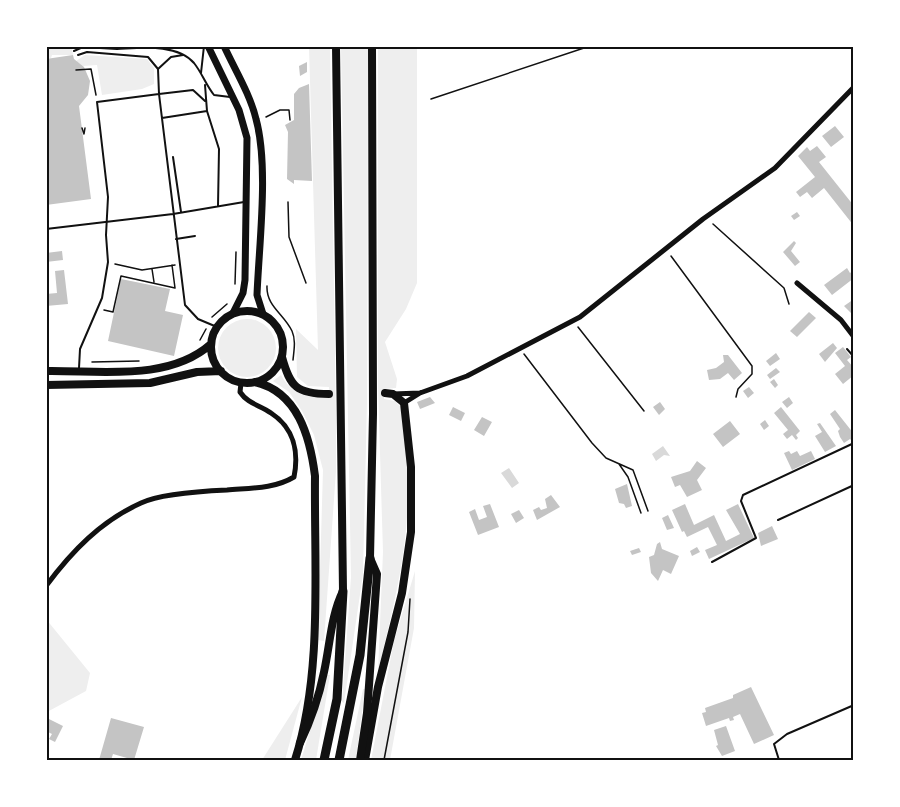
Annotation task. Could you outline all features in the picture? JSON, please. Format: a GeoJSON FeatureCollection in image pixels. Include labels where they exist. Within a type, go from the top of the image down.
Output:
{"type":"FeatureCollection","features":[{"type":"Feature","properties":{"kind":"highway"},"geometry":{"type":"LineString","coordinates":[[339,760],[360,655],[368,598],[370,558]]}},
{"type":"Feature","properties":{"kind":"highway"},"geometry":{"type":"LineString","coordinates":[[324,760],[337,699],[344,591]]}},
{"type":"Feature","properties":{"kind":"main road"},"geometry":{"type":"LineString","coordinates":[[300,743],[312,718],[323,677],[335,607],[344,591],[336,46]]}},
{"type":"Feature","properties":{"kind":"main road"},"geometry":{"type":"LineString","coordinates":[[360,760],[367,713],[377,574],[370,558],[373,414],[372,46]]}},
{"type":"Feature","properties":{"kind":"main road"},"geometry":{"type":"LineString","coordinates":[[46,371],[79,367],[161,368],[194,358],[211,344],[217,327],[233,313],[253,311],[263,314],[280,332],[282,357],[287,377],[294,385],[310,394],[329,394]]}},
{"type":"Feature","properties":{"kind":"main road"},"geometry":{"type":"LineString","coordinates":[[211,344],[215,363],[220,372]]}},
{"type":"Feature","properties":{"kind":"main road"},"geometry":{"type":"LineString","coordinates":[[255,382],[269,376],[282,357]]}},
{"type":"Feature","properties":{"kind":"main road"},"geometry":{"type":"LineString","coordinates":[[46,385],[150,383],[197,372],[220,372],[241,382],[255,382],[279,392],[288,399],[311,450],[315,476],[312,665],[300,743],[295,760]]}},
{"type":"Feature","properties":{"kind":"main road"},"geometry":{"type":"LineString","coordinates":[[365,760],[378,687],[402,593],[411,532],[411,467],[404,404],[389,394]]}},
{"type":"Feature","properties":{"kind":"street"},"geometry":{"type":"LineString","coordinates":[[206,46],[233,97],[247,138],[243,293],[233,313]]}},
{"type":"Feature","properties":{"kind":"street"},"geometry":{"type":"LineString","coordinates":[[224,46],[250,103],[259,134],[262,165],[257,295],[263,314]]}},
{"type":"Feature","properties":{"kind":"street"},"geometry":{"type":"LineString","coordinates":[[404,404],[420,393],[467,376],[580,317],[704,219],[775,168],[854,87]]}},
{"type":"Feature","properties":{"kind":"street"},"geometry":{"type":"LineString","coordinates":[[797,283],[841,320],[854,337]]}},
{"type":"Feature","properties":{"kind":"street"},"geometry":{"type":"LineString","coordinates":[[46,586],[67,559],[96,530],[143,502],[203,492],[281,484],[294,477],[297,462],[290,431],[271,413],[245,400],[240,392],[241,382]]}},
{"type":"Feature","properties":{"kind":"street"},"geometry":{"type":"LineString","coordinates":[[389,394],[420,393]]}},
{"type":"Feature","properties":{"kind":"lane"},"geometry":{"type":"LineString","coordinates":[[117,49],[121,46]]}},
{"type":"Feature","properties":{"kind":"lane"},"geometry":{"type":"LineString","coordinates":[[201,74],[206,46]]}},
{"type":"Feature","properties":{"kind":"lane"},"geometry":{"type":"LineString","coordinates":[[74,51],[82,47],[117,49],[144,47],[185,55],[193,62],[205,83],[218,97],[233,97]]}},
{"type":"Feature","properties":{"kind":"lane"},"geometry":{"type":"LineString","coordinates":[[78,55],[87,52],[142,55],[155,63],[158,69],[173,214],[186,305],[198,320],[217,327]]}},
{"type":"Feature","properties":{"kind":"lane"},"geometry":{"type":"LineString","coordinates":[[158,69],[171,57],[185,55]]}},
{"type":"Feature","properties":{"kind":"lane"},"geometry":{"type":"LineString","coordinates":[[205,83],[207,111],[219,149],[218,206]]}},
{"type":"Feature","properties":{"kind":"lane"},"geometry":{"type":"LineString","coordinates":[[79,367],[80,349],[105,286],[108,197],[97,102],[193,90],[205,101]]}},
{"type":"Feature","properties":{"kind":"lane"},"geometry":{"type":"LineString","coordinates":[[162,118],[207,111]]}},
{"type":"Feature","properties":{"kind":"lane"},"geometry":{"type":"LineString","coordinates":[[173,157],[177,166],[181,212]]}},
{"type":"Feature","properties":{"kind":"lane"},"geometry":{"type":"LineString","coordinates":[[46,229],[173,214],[218,206],[227,207],[247,202]]}},
{"type":"Feature","properties":{"kind":"lane"},"geometry":{"type":"LineString","coordinates":[[176,239],[195,236]]}},
{"type":"Feature","properties":{"kind":"lane"},"geometry":{"type":"LineString","coordinates":[[847,349],[854,357]]}},
{"type":"Feature","properties":{"kind":"lane"},"geometry":{"type":"LineString","coordinates":[[712,562],[756,538],[741,501],[743,495],[854,443]]}},
{"type":"Feature","properties":{"kind":"lane"},"geometry":{"type":"LineString","coordinates":[[778,520],[854,485]]}},
{"type":"Feature","properties":{"kind":"lane"},"geometry":{"type":"LineString","coordinates":[[779,760],[774,744],[787,734],[854,705]]}},
{"type":"Feature","properties":{"kind":"path"},"geometry":{"type":"LineString","coordinates":[[431,99],[590,46]]}},
{"type":"Feature","properties":{"kind":"path"},"geometry":{"type":"LineString","coordinates":[[76,70],[91,69],[97,102]]}},
{"type":"Feature","properties":{"kind":"path"},"geometry":{"type":"LineString","coordinates":[[265,117],[280,110],[289,110],[290,120]]}},
{"type":"Feature","properties":{"kind":"path"},"geometry":{"type":"LineString","coordinates":[[288,202],[289,237],[306,283]]}},
{"type":"Feature","properties":{"kind":"path"},"geometry":{"type":"LineString","coordinates":[[712,223],[784,288],[789,304]]}},
{"type":"Feature","properties":{"kind":"path"},"geometry":{"type":"LineString","coordinates":[[235,289],[236,245]]}},
{"type":"Feature","properties":{"kind":"path"},"geometry":{"type":"LineString","coordinates":[[671,256],[752,366],[752,374],[738,389],[736,397]]}},
{"type":"Feature","properties":{"kind":"path"},"geometry":{"type":"LineString","coordinates":[[115,264],[142,270],[179,264]]}},
{"type":"Feature","properties":{"kind":"path"},"geometry":{"type":"LineString","coordinates":[[105,310],[113,312],[121,276],[175,288],[172,265]]}},
{"type":"Feature","properties":{"kind":"path"},"geometry":{"type":"LineString","coordinates":[[152,268],[155,283]]}},
{"type":"Feature","properties":{"kind":"path"},"geometry":{"type":"LineString","coordinates":[[198,343],[208,323],[230,300]]}},
{"type":"Feature","properties":{"kind":"path"},"geometry":{"type":"LineString","coordinates":[[580,329],[644,411]]}},
{"type":"Feature","properties":{"kind":"path"},"geometry":{"type":"LineString","coordinates":[[525,354],[592,443],[606,458],[633,470],[648,511]]}},
{"type":"Feature","properties":{"kind":"path"},"geometry":{"type":"LineString","coordinates":[[79,367],[142,361]]}},
{"type":"Feature","properties":{"kind":"path"},"geometry":{"type":"LineString","coordinates":[[618,463],[628,477],[641,513]]}},
{"type":"Feature","properties":{"kind":"path"},"geometry":{"type":"LineString","coordinates":[[384,760],[408,632],[411,593]]}},
{"type":"Feature","properties":{"kind":"shaded area"},"geometry":{"type":"Polygon","coordinates":[[[46,47],[75,47],[72,48],[73,55],[52,55],[47,59],[46,47]]]}},
{"type":"Feature","properties":{"kind":"shaded area"},"geometry":{"type":"Polygon","coordinates":[[[309,47],[330,47],[336,471],[324,641],[318,640],[323,470],[314,435],[302,411],[289,392],[273,381],[281,375],[290,387],[301,394],[329,397],[329,387],[308,386],[297,377],[296,329],[318,350],[309,47]]]}},
{"type":"Feature","properties":{"kind":"shaded area"},"geometry":{"type":"Polygon","coordinates":[[[341,47],[368,47],[367,402],[363,574],[344,703],[342,702],[351,577],[341,47]]]}},
{"type":"Feature","properties":{"kind":"shaded area"},"geometry":{"type":"Polygon","coordinates":[[[378,47],[417,47],[417,283],[406,309],[385,342],[397,379],[396,388],[384,389],[384,399],[395,401],[401,407],[408,501],[400,574],[378,671],[383,552],[378,387],[378,47]]]}},
{"type":"Feature","properties":{"kind":"shaded area"},"geometry":{"type":"Polygon","coordinates":[[[85,55],[147,59],[154,68],[154,84],[142,89],[102,95],[97,65],[83,66],[76,61],[85,55]]]}},
{"type":"Feature","properties":{"kind":"shaded area"},"geometry":{"type":"Polygon","coordinates":[[[247,319],[263,324],[271,332],[276,348],[271,364],[263,372],[247,377],[231,372],[223,364],[218,348],[223,332],[231,324],[247,319]]]}},
{"type":"Feature","properties":{"kind":"shaded area"},"geometry":{"type":"Polygon","coordinates":[[[663,446],[670,456],[664,455],[656,461],[652,454],[663,446]]]}},
{"type":"Feature","properties":{"kind":"shaded area"},"geometry":{"type":"Polygon","coordinates":[[[509,468],[519,483],[512,488],[501,473],[509,468]]]}},
{"type":"Feature","properties":{"kind":"shaded area"},"geometry":{"type":"Polygon","coordinates":[[[415,571],[414,628],[390,760],[371,760],[394,641],[415,571]]]}},
{"type":"Feature","properties":{"kind":"shaded area"},"geometry":{"type":"Polygon","coordinates":[[[46,619],[90,673],[86,691],[47,712],[46,619]]]}},
{"type":"Feature","properties":{"kind":"shaded area"},"geometry":{"type":"Polygon","coordinates":[[[327,675],[330,675],[316,760],[301,760],[327,675]]]}},
{"type":"Feature","properties":{"kind":"shaded area"},"geometry":{"type":"Polygon","coordinates":[[[363,689],[365,689],[356,760],[348,760],[363,689]]]}},
{"type":"Feature","properties":{"kind":"shaded area"},"geometry":{"type":"Polygon","coordinates":[[[302,697],[285,760],[262,760],[302,697]]]}},
{"type":"Feature","properties":{"kind":"building"},"geometry":{"type":"Polygon","coordinates":[[[73,55],[74,59],[84,67],[90,81],[88,95],[79,106],[91,199],[46,205],[46,59],[73,55]]]}},
{"type":"Feature","properties":{"kind":"building"},"geometry":{"type":"Polygon","coordinates":[[[307,62],[307,72],[300,76],[299,66],[307,62]]]}},
{"type":"Feature","properties":{"kind":"building"},"geometry":{"type":"Polygon","coordinates":[[[309,84],[312,181],[294,180],[294,184],[287,179],[288,132],[285,125],[294,120],[294,94],[299,88],[309,84]]]}},
{"type":"Feature","properties":{"kind":"building"},"geometry":{"type":"Polygon","coordinates":[[[835,126],[844,137],[831,147],[822,136],[835,126]]]}},
{"type":"Feature","properties":{"kind":"building"},"geometry":{"type":"Polygon","coordinates":[[[817,146],[826,157],[819,162],[854,206],[854,226],[824,188],[812,198],[807,192],[800,197],[796,192],[815,177],[798,156],[807,147],[810,151],[817,146]]]}},
{"type":"Feature","properties":{"kind":"building"},"geometry":{"type":"Polygon","coordinates":[[[797,212],[800,216],[794,220],[791,216],[797,212]]]}},
{"type":"Feature","properties":{"kind":"building"},"geometry":{"type":"Polygon","coordinates":[[[794,241],[796,243],[791,251],[800,262],[795,266],[783,252],[794,241]]]}},
{"type":"Feature","properties":{"kind":"building"},"geometry":{"type":"Polygon","coordinates":[[[62,251],[63,260],[46,262],[46,253],[62,251]]]}},
{"type":"Feature","properties":{"kind":"building"},"geometry":{"type":"Polygon","coordinates":[[[847,268],[850,273],[854,270],[854,278],[832,295],[824,285],[847,268]]]}},
{"type":"Feature","properties":{"kind":"building"},"geometry":{"type":"Polygon","coordinates":[[[64,270],[68,304],[46,306],[46,294],[57,293],[55,271],[64,270]]]}},
{"type":"Feature","properties":{"kind":"building"},"geometry":{"type":"Polygon","coordinates":[[[121,279],[170,289],[165,311],[183,315],[174,356],[108,341],[121,279]]]}},
{"type":"Feature","properties":{"kind":"building"},"geometry":{"type":"Polygon","coordinates":[[[854,299],[854,316],[844,306],[854,299]]]}},
{"type":"Feature","properties":{"kind":"building"},"geometry":{"type":"Polygon","coordinates":[[[809,312],[816,318],[797,337],[790,331],[809,312]]]}},
{"type":"Feature","properties":{"kind":"building"},"geometry":{"type":"Polygon","coordinates":[[[833,343],[837,348],[825,362],[819,354],[833,343]]]}},
{"type":"Feature","properties":{"kind":"building"},"geometry":{"type":"Polygon","coordinates":[[[843,347],[851,357],[847,360],[854,368],[854,375],[843,384],[835,374],[845,366],[835,353],[843,347]]]}},
{"type":"Feature","properties":{"kind":"building"},"geometry":{"type":"Polygon","coordinates":[[[776,353],[780,359],[770,366],[766,361],[776,353]]]}},
{"type":"Feature","properties":{"kind":"building"},"geometry":{"type":"Polygon","coordinates":[[[723,355],[728,355],[742,373],[734,380],[728,373],[720,379],[709,380],[707,370],[716,368],[724,362],[723,355]]]}},
{"type":"Feature","properties":{"kind":"building"},"geometry":{"type":"Polygon","coordinates":[[[776,368],[780,372],[770,379],[767,375],[776,368]]]}},
{"type":"Feature","properties":{"kind":"building"},"geometry":{"type":"Polygon","coordinates":[[[774,379],[778,385],[775,388],[770,382],[774,379]]]}},
{"type":"Feature","properties":{"kind":"building"},"geometry":{"type":"Polygon","coordinates":[[[749,387],[754,393],[748,398],[743,391],[749,387]]]}},
{"type":"Feature","properties":{"kind":"building"},"geometry":{"type":"Polygon","coordinates":[[[430,397],[435,403],[420,409],[417,402],[430,397]]]}},
{"type":"Feature","properties":{"kind":"building"},"geometry":{"type":"Polygon","coordinates":[[[789,397],[793,403],[787,408],[782,402],[789,397]]]}},
{"type":"Feature","properties":{"kind":"building"},"geometry":{"type":"Polygon","coordinates":[[[660,402],[665,409],[659,415],[653,407],[660,402]]]}},
{"type":"Feature","properties":{"kind":"building"},"geometry":{"type":"Polygon","coordinates":[[[453,407],[465,413],[461,421],[449,415],[453,407]]]}},
{"type":"Feature","properties":{"kind":"building"},"geometry":{"type":"Polygon","coordinates":[[[781,407],[800,431],[796,435],[798,438],[796,440],[792,435],[787,439],[783,434],[788,430],[774,413],[781,407]]]}},
{"type":"Feature","properties":{"kind":"building"},"geometry":{"type":"Polygon","coordinates":[[[835,410],[854,434],[851,440],[844,443],[838,431],[840,429],[830,414],[835,410]]]}},
{"type":"Feature","properties":{"kind":"building"},"geometry":{"type":"Polygon","coordinates":[[[482,417],[492,422],[484,436],[474,430],[482,417]]]}},
{"type":"Feature","properties":{"kind":"building"},"geometry":{"type":"Polygon","coordinates":[[[765,420],[769,426],[764,430],[760,424],[765,420]]]}},
{"type":"Feature","properties":{"kind":"building"},"geometry":{"type":"Polygon","coordinates":[[[730,421],[740,434],[723,447],[713,434],[730,421]]]}},
{"type":"Feature","properties":{"kind":"building"},"geometry":{"type":"Polygon","coordinates":[[[820,423],[836,446],[825,452],[815,436],[822,432],[817,424],[820,423]]]}},
{"type":"Feature","properties":{"kind":"building"},"geometry":{"type":"Polygon","coordinates":[[[789,451],[791,454],[797,451],[800,456],[811,451],[815,459],[792,470],[784,453],[789,451]]]}},
{"type":"Feature","properties":{"kind":"building"},"geometry":{"type":"Polygon","coordinates":[[[697,461],[706,468],[697,480],[702,490],[687,497],[680,485],[675,487],[671,477],[690,471],[697,461]]]}},
{"type":"Feature","properties":{"kind":"building"},"geometry":{"type":"Polygon","coordinates":[[[627,484],[632,506],[626,508],[624,504],[619,503],[615,489],[627,484]]]}},
{"type":"Feature","properties":{"kind":"building"},"geometry":{"type":"Polygon","coordinates":[[[551,495],[560,507],[537,520],[533,510],[539,507],[541,510],[547,508],[545,499],[551,495]]]}},
{"type":"Feature","properties":{"kind":"building"},"geometry":{"type":"Polygon","coordinates":[[[490,504],[499,527],[478,535],[469,512],[475,509],[479,520],[487,517],[483,506],[490,504]]]}},
{"type":"Feature","properties":{"kind":"building"},"geometry":{"type":"Polygon","coordinates":[[[685,504],[694,525],[714,515],[726,541],[740,534],[726,510],[738,504],[754,538],[709,559],[705,550],[717,545],[708,527],[687,537],[684,531],[682,532],[672,510],[685,504]]]}},
{"type":"Feature","properties":{"kind":"building"},"geometry":{"type":"Polygon","coordinates":[[[519,510],[524,518],[516,523],[511,514],[519,510]]]}},
{"type":"Feature","properties":{"kind":"building"},"geometry":{"type":"Polygon","coordinates":[[[668,515],[674,528],[667,530],[662,518],[668,515]]]}},
{"type":"Feature","properties":{"kind":"building"},"geometry":{"type":"Polygon","coordinates":[[[772,526],[778,539],[761,546],[758,533],[772,526]]]}},
{"type":"Feature","properties":{"kind":"building"},"geometry":{"type":"Polygon","coordinates":[[[660,542],[662,549],[679,556],[671,574],[663,570],[658,581],[651,573],[649,557],[654,555],[657,544],[660,542]]]}},
{"type":"Feature","properties":{"kind":"building"},"geometry":{"type":"Polygon","coordinates":[[[697,547],[700,552],[692,556],[690,551],[697,547]]]}},
{"type":"Feature","properties":{"kind":"building"},"geometry":{"type":"Polygon","coordinates":[[[639,548],[641,552],[632,555],[630,551],[639,548]]]}},
{"type":"Feature","properties":{"kind":"building"},"geometry":{"type":"Polygon","coordinates":[[[751,687],[774,735],[754,744],[740,714],[733,717],[734,720],[730,721],[729,718],[706,726],[702,713],[706,712],[705,708],[733,698],[733,695],[751,687]]]}},
{"type":"Feature","properties":{"kind":"building"},"geometry":{"type":"Polygon","coordinates":[[[111,718],[144,727],[134,760],[113,754],[111,760],[99,760],[111,718]]]}},
{"type":"Feature","properties":{"kind":"building"},"geometry":{"type":"Polygon","coordinates":[[[49,719],[63,726],[55,742],[49,739],[52,734],[46,731],[49,719]]]}},
{"type":"Feature","properties":{"kind":"building"},"geometry":{"type":"Polygon","coordinates":[[[726,726],[735,751],[722,756],[716,746],[718,745],[714,730],[726,726]]]}}]}
